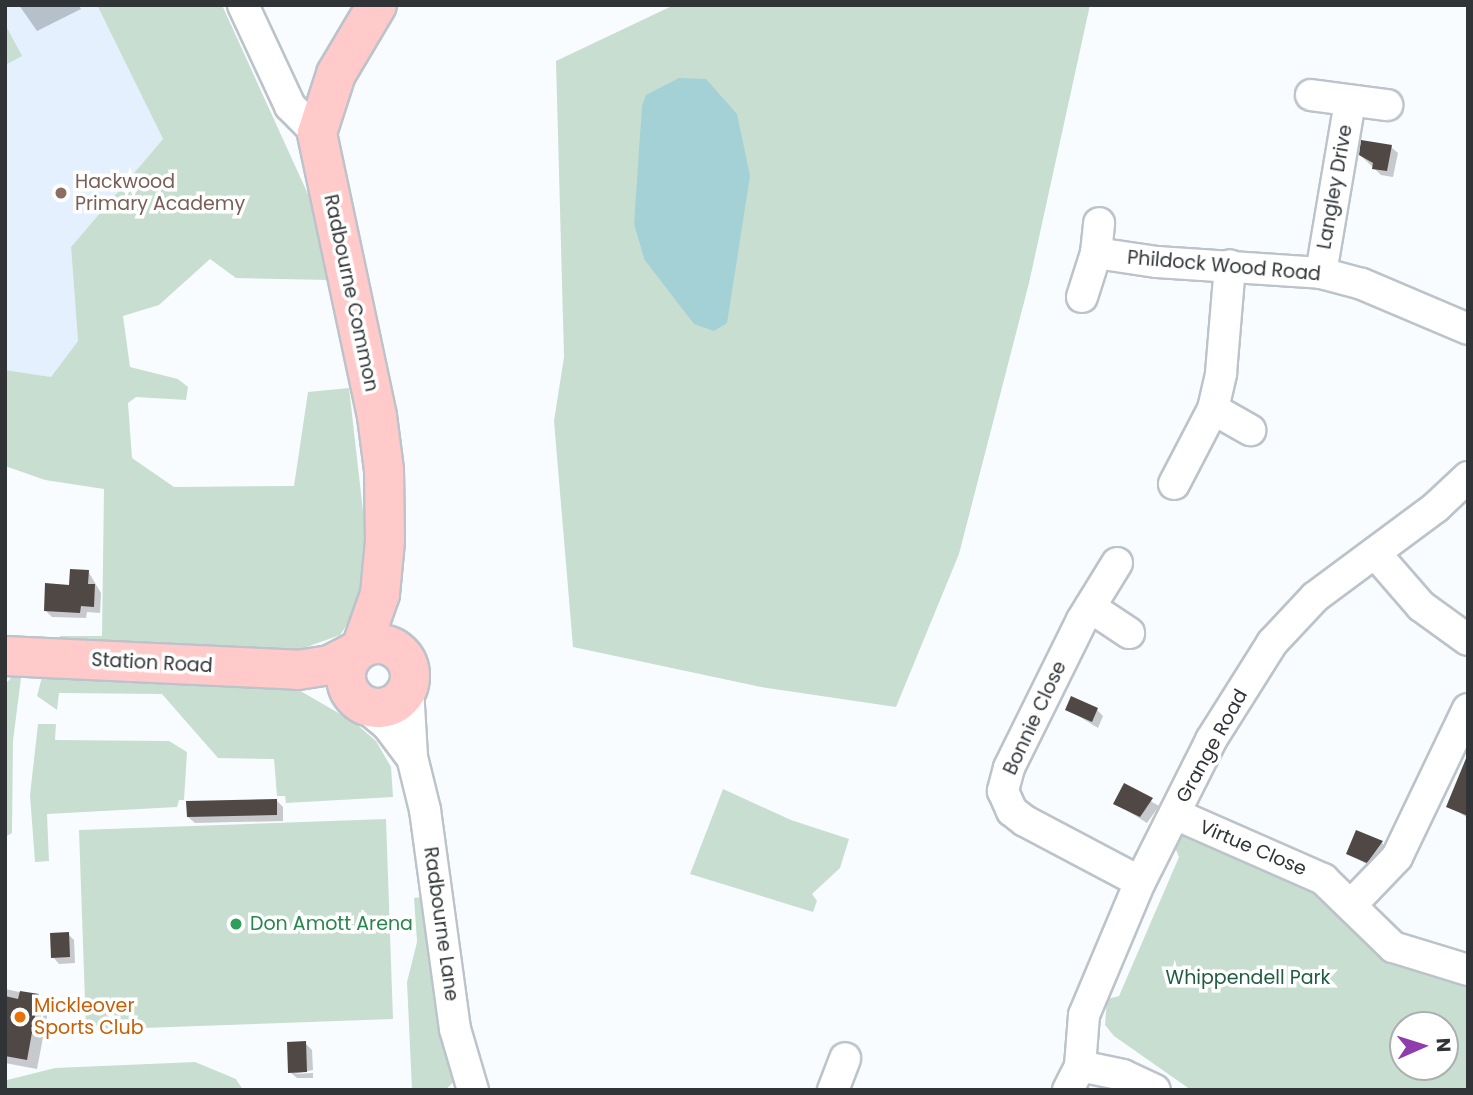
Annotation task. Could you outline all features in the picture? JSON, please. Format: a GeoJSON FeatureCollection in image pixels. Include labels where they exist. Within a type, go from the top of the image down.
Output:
{"type":"FeatureCollection","features":[{"type":"Feature","properties":{"kind":"main road","name":"Radbourne Common"},"geometry":{"type":"LineString","coordinates":[[359,649],[380,594],[385,507],[377,416],[317,133],[336,74],[377,5]]}},
{"type":"Feature","properties":{"kind":"main road","name":"Radbourne Common"},"geometry":{"type":"LineString","coordinates":[[380,594],[406,672]]}},
{"type":"Feature","properties":{"kind":"main road"},"geometry":{"type":"LineString","coordinates":[[388,644],[406,672],[402,698],[383,708],[358,701],[345,679],[350,658],[359,649],[388,644]]}},
{"type":"Feature","properties":{"kind":"main road","name":"Station Road"},"geometry":{"type":"LineString","coordinates":[[5,656],[298,670],[330,665],[359,649]]}},
{"type":"Feature","properties":{"kind":"main road","name":"Station Road"},"geometry":{"type":"LineString","coordinates":[[298,670],[329,681],[358,701]]}},
{"type":"Feature","properties":{"kind":"street"},"geometry":{"type":"LineString","coordinates":[[243,5],[290,106],[307,127],[317,133]]}},
{"type":"Feature","properties":{"kind":"street","name":"Langley Drive"},"geometry":{"type":"LineString","coordinates":[[1311,95],[1387,105]]}},
{"type":"Feature","properties":{"kind":"street","name":"Langley Drive"},"geometry":{"type":"LineString","coordinates":[[1321,273],[1350,101]]}},
{"type":"Feature","properties":{"kind":"street"},"geometry":{"type":"LineString","coordinates":[[1082,297],[1096,253],[1099,223]]}},
{"type":"Feature","properties":{"kind":"street","name":"Phildock Wood Road"},"geometry":{"type":"LineString","coordinates":[[1096,253],[1157,262],[1321,273],[1362,284],[1468,328]]}},
{"type":"Feature","properties":{"kind":"street"},"geometry":{"type":"LineString","coordinates":[[1174,484],[1213,409],[1223,361],[1230,265]]}},
{"type":"Feature","properties":{"kind":"street"},"geometry":{"type":"LineString","coordinates":[[1213,409],[1250,430]]}},
{"type":"Feature","properties":{"kind":"street","name":"Grange Road"},"geometry":{"type":"LineString","coordinates":[[1074,1078],[1084,1015],[1140,882],[1211,740],[1279,633],[1315,597],[1375,553],[1468,477]]}},
{"type":"Feature","properties":{"kind":"street"},"geometry":{"type":"LineString","coordinates":[[1375,553],[1421,606],[1468,640]]}},
{"type":"Feature","properties":{"kind":"street","name":"Bonnie Close"},"geometry":{"type":"LineString","coordinates":[[1117,563],[1090,607],[1009,768],[1003,799],[1026,821],[1140,882]]}},
{"type":"Feature","properties":{"kind":"street"},"geometry":{"type":"LineString","coordinates":[[1090,607],[1129,633]]}},
{"type":"Feature","properties":{"kind":"street","name":"Radbourne Lane"},"geometry":{"type":"LineString","coordinates":[[406,672],[412,757],[425,810],[455,1029],[472,1090]]}},
{"type":"Feature","properties":{"kind":"street","name":"Radbourne Lane"},"geometry":{"type":"LineString","coordinates":[[358,701],[388,726],[412,757]]}},
{"type":"Feature","properties":{"kind":"street"},"geometry":{"type":"LineString","coordinates":[[1352,904],[1397,858],[1468,709]]}},
{"type":"Feature","properties":{"kind":"street","name":"Virtue Close"},"geometry":{"type":"LineString","coordinates":[[1175,814],[1298,865],[1352,904],[1393,947],[1468,970]]}},
{"type":"Feature","properties":{"kind":"street"},"geometry":{"type":"LineString","coordinates":[[833,1090],[845,1058]]}},
{"type":"Feature","properties":{"kind":"street"},"geometry":{"type":"LineString","coordinates":[[1074,1078],[1123,1075],[1155,1090]]}},
{"type":"Feature","properties":{"kind":"shaded area","name":"Hackwood Primary Academy"},"geometry":{"type":"Polygon","coordinates":[[[5,5],[97,5],[163,139],[71,247],[78,341],[51,377],[5,370],[5,5]]]}},
{"type":"Feature","properties":{"kind":"green space"},"geometry":{"type":"Polygon","coordinates":[[[97,5],[222,5],[312,203],[330,280],[236,278],[210,259],[159,305],[123,316],[130,367],[178,379],[188,387],[186,400],[136,397],[128,403],[132,458],[174,487],[294,486],[308,392],[349,388],[366,537],[357,610],[340,635],[301,649],[248,650],[60,642],[60,636],[102,636],[104,489],[45,480],[5,466],[5,370],[51,377],[78,341],[71,247],[163,139],[97,5]]]}},
{"type":"Feature","properties":{"kind":"green space"},"geometry":{"type":"Polygon","coordinates":[[[674,5],[1090,5],[1029,283],[959,554],[896,707],[761,687],[573,647],[554,421],[564,357],[556,61],[674,5]],[[640,180],[634,225],[644,259],[640,180]]]}},
{"type":"Feature","properties":{"kind":"green space"},"geometry":{"type":"Polygon","coordinates":[[[5,24],[22,56],[5,65],[5,24]]]}},
{"type":"Feature","properties":{"kind":"green space"},"geometry":{"type":"Polygon","coordinates":[[[43,673],[297,689],[354,722],[376,741],[391,767],[393,797],[286,803],[285,796],[277,796],[274,759],[218,758],[162,694],[59,693],[57,710],[37,696],[43,673]]]}},
{"type":"Feature","properties":{"kind":"green space"},"geometry":{"type":"Polygon","coordinates":[[[14,675],[21,678],[13,741],[12,833],[5,837],[5,684],[14,675]]]}},
{"type":"Feature","properties":{"kind":"green space"},"geometry":{"type":"Polygon","coordinates":[[[38,724],[56,724],[55,740],[169,741],[187,752],[184,800],[179,800],[177,807],[47,814],[49,861],[35,862],[30,795],[38,724]]]}},
{"type":"Feature","properties":{"kind":"green space"},"geometry":{"type":"Polygon","coordinates":[[[723,789],[791,820],[849,839],[840,868],[812,894],[817,901],[813,912],[690,874],[723,789]]]}},
{"type":"Feature","properties":{"kind":"green space","name":"Don Amott Arena"},"geometry":{"type":"Polygon","coordinates":[[[386,819],[393,1019],[86,1030],[79,830],[386,819]]]}},
{"type":"Feature","properties":{"kind":"green space","name":"Whippendell Park"},"geometry":{"type":"Polygon","coordinates":[[[1181,832],[1282,869],[1468,978],[1468,1090],[1191,1090],[1114,1036],[1105,1025],[1107,999],[1119,996],[1179,857],[1174,845],[1181,832]]]}},
{"type":"Feature","properties":{"kind":"green space"},"geometry":{"type":"Polygon","coordinates":[[[422,897],[458,1078],[445,1090],[412,1090],[407,982],[417,942],[414,898],[422,897]]]}},
{"type":"Feature","properties":{"kind":"green space"},"geometry":{"type":"Polygon","coordinates":[[[195,1062],[236,1079],[243,1090],[5,1090],[7,1080],[55,1068],[195,1062]]]}},
{"type":"Feature","properties":{"kind":"water"},"geometry":{"type":"Polygon","coordinates":[[[679,78],[706,79],[737,114],[750,176],[727,323],[714,331],[694,324],[644,259],[634,225],[642,106],[646,95],[679,78]]]}},
{"type":"Feature","properties":{"kind":"building"},"geometry":{"type":"Polygon","coordinates":[[[1361,140],[1392,145],[1387,171],[1372,169],[1373,163],[1359,155],[1361,140]]]}},
{"type":"Feature","properties":{"kind":"building"},"geometry":{"type":"Polygon","coordinates":[[[70,569],[89,570],[88,584],[95,584],[94,607],[81,606],[80,613],[44,611],[45,583],[69,585],[70,569]]]}},
{"type":"Feature","properties":{"kind":"building"},"geometry":{"type":"Polygon","coordinates":[[[1071,696],[1098,708],[1092,722],[1065,710],[1071,696]]]}},
{"type":"Feature","properties":{"kind":"building"},"geometry":{"type":"Polygon","coordinates":[[[1468,756],[1468,816],[1446,807],[1468,756]]]}},
{"type":"Feature","properties":{"kind":"building"},"geometry":{"type":"Polygon","coordinates":[[[1124,783],[1153,798],[1140,817],[1113,804],[1124,783]]]}},
{"type":"Feature","properties":{"kind":"building"},"geometry":{"type":"Polygon","coordinates":[[[277,799],[277,815],[187,817],[186,801],[277,799]]]}},
{"type":"Feature","properties":{"kind":"building"},"geometry":{"type":"Polygon","coordinates":[[[1356,830],[1383,841],[1367,863],[1346,854],[1356,830]]]}},
{"type":"Feature","properties":{"kind":"building"},"geometry":{"type":"Polygon","coordinates":[[[69,932],[70,957],[51,958],[50,933],[69,932]]]}},
{"type":"Feature","properties":{"kind":"building","name":"Mickleover Sports Club"},"geometry":{"type":"Polygon","coordinates":[[[20,991],[39,994],[27,1060],[5,1056],[5,996],[18,999],[20,991]]]}},
{"type":"Feature","properties":{"kind":"building"},"geometry":{"type":"Polygon","coordinates":[[[306,1041],[307,1072],[288,1073],[287,1042],[306,1041]]]}},
{"type":"Feature","properties":{"kind":"place","name":"Hackwood Primary Academy"},"geometry":{"type":"Point","coordinates":[61,193]}},
{"type":"Feature","properties":{"kind":"place","name":"Don Amott Arena"},"geometry":{"type":"Point","coordinates":[236,924]}},
{"type":"Feature","properties":{"kind":"place","name":"Mickleover Sports Club"},"geometry":{"type":"Point","coordinates":[20,1017]}}]}
